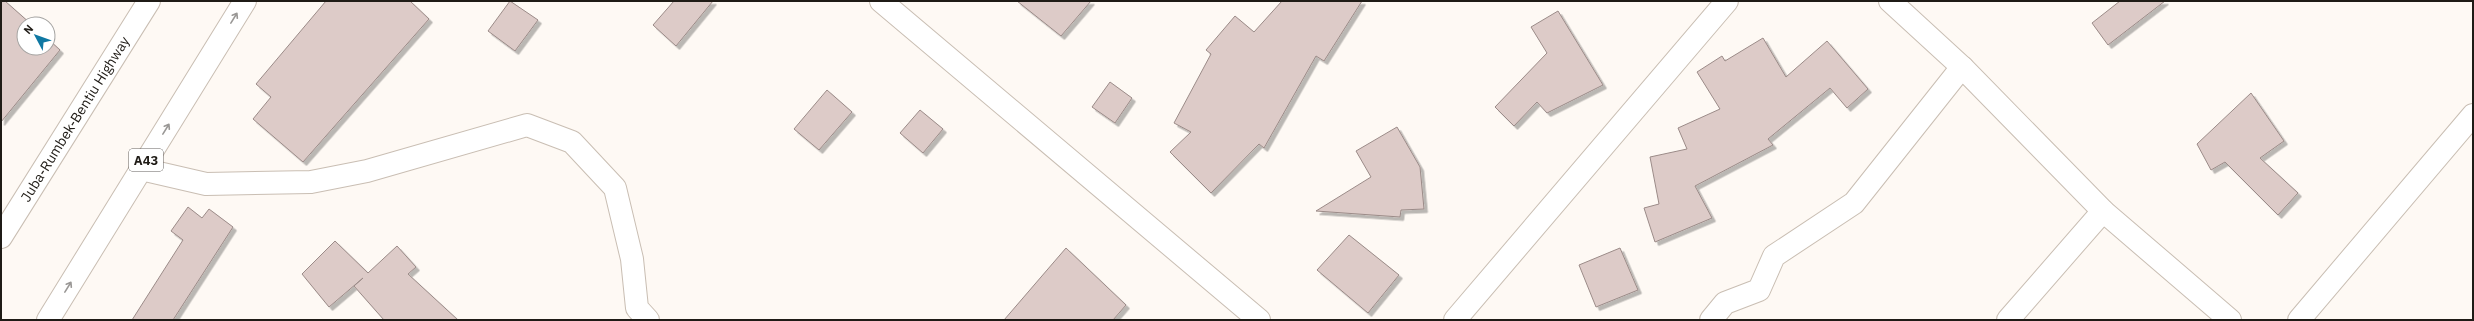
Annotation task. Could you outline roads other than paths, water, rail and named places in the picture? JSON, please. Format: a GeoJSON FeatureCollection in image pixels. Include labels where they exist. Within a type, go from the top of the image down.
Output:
{"type":"FeatureCollection","features":[{"type":"Feature","properties":{"kind":"main road","name":"Juba-Rumbek-Bentiu Highway"},"geometry":{"type":"LineString","coordinates":[[1,237],[149,1]]}},
{"type":"Feature","properties":{"kind":"main road","name":"A43"},"geometry":{"type":"LineString","coordinates":[[48,320],[245,1]]}},
{"type":"Feature","properties":{"kind":"main road"},"geometry":{"type":"LineString","coordinates":[[881,1],[1260,320]]}},
{"type":"Feature","properties":{"kind":"main road"},"geometry":{"type":"LineString","coordinates":[[1455,320],[1727,1]]}},
{"type":"Feature","properties":{"kind":"main road"},"geometry":{"type":"LineString","coordinates":[[1890,1],[1962,67],[2103,212],[2230,320]]}},
{"type":"Feature","properties":{"kind":"main road"},"geometry":{"type":"LineString","coordinates":[[1711,320],[1725,303],[1759,290],[1774,256],[1854,203],[1962,67]]}},
{"type":"Feature","properties":{"kind":"main road"},"geometry":{"type":"LineString","coordinates":[[2299,320],[2473,115]]}},
{"type":"Feature","properties":{"kind":"main road"},"geometry":{"type":"LineString","coordinates":[[141,170],[206,184],[311,182],[367,171],[527,125],[572,142],[615,188],[632,259],[637,308],[648,320]]}},
{"type":"Feature","properties":{"kind":"main road"},"geometry":{"type":"LineString","coordinates":[[2008,320],[2103,212]]}}]}
